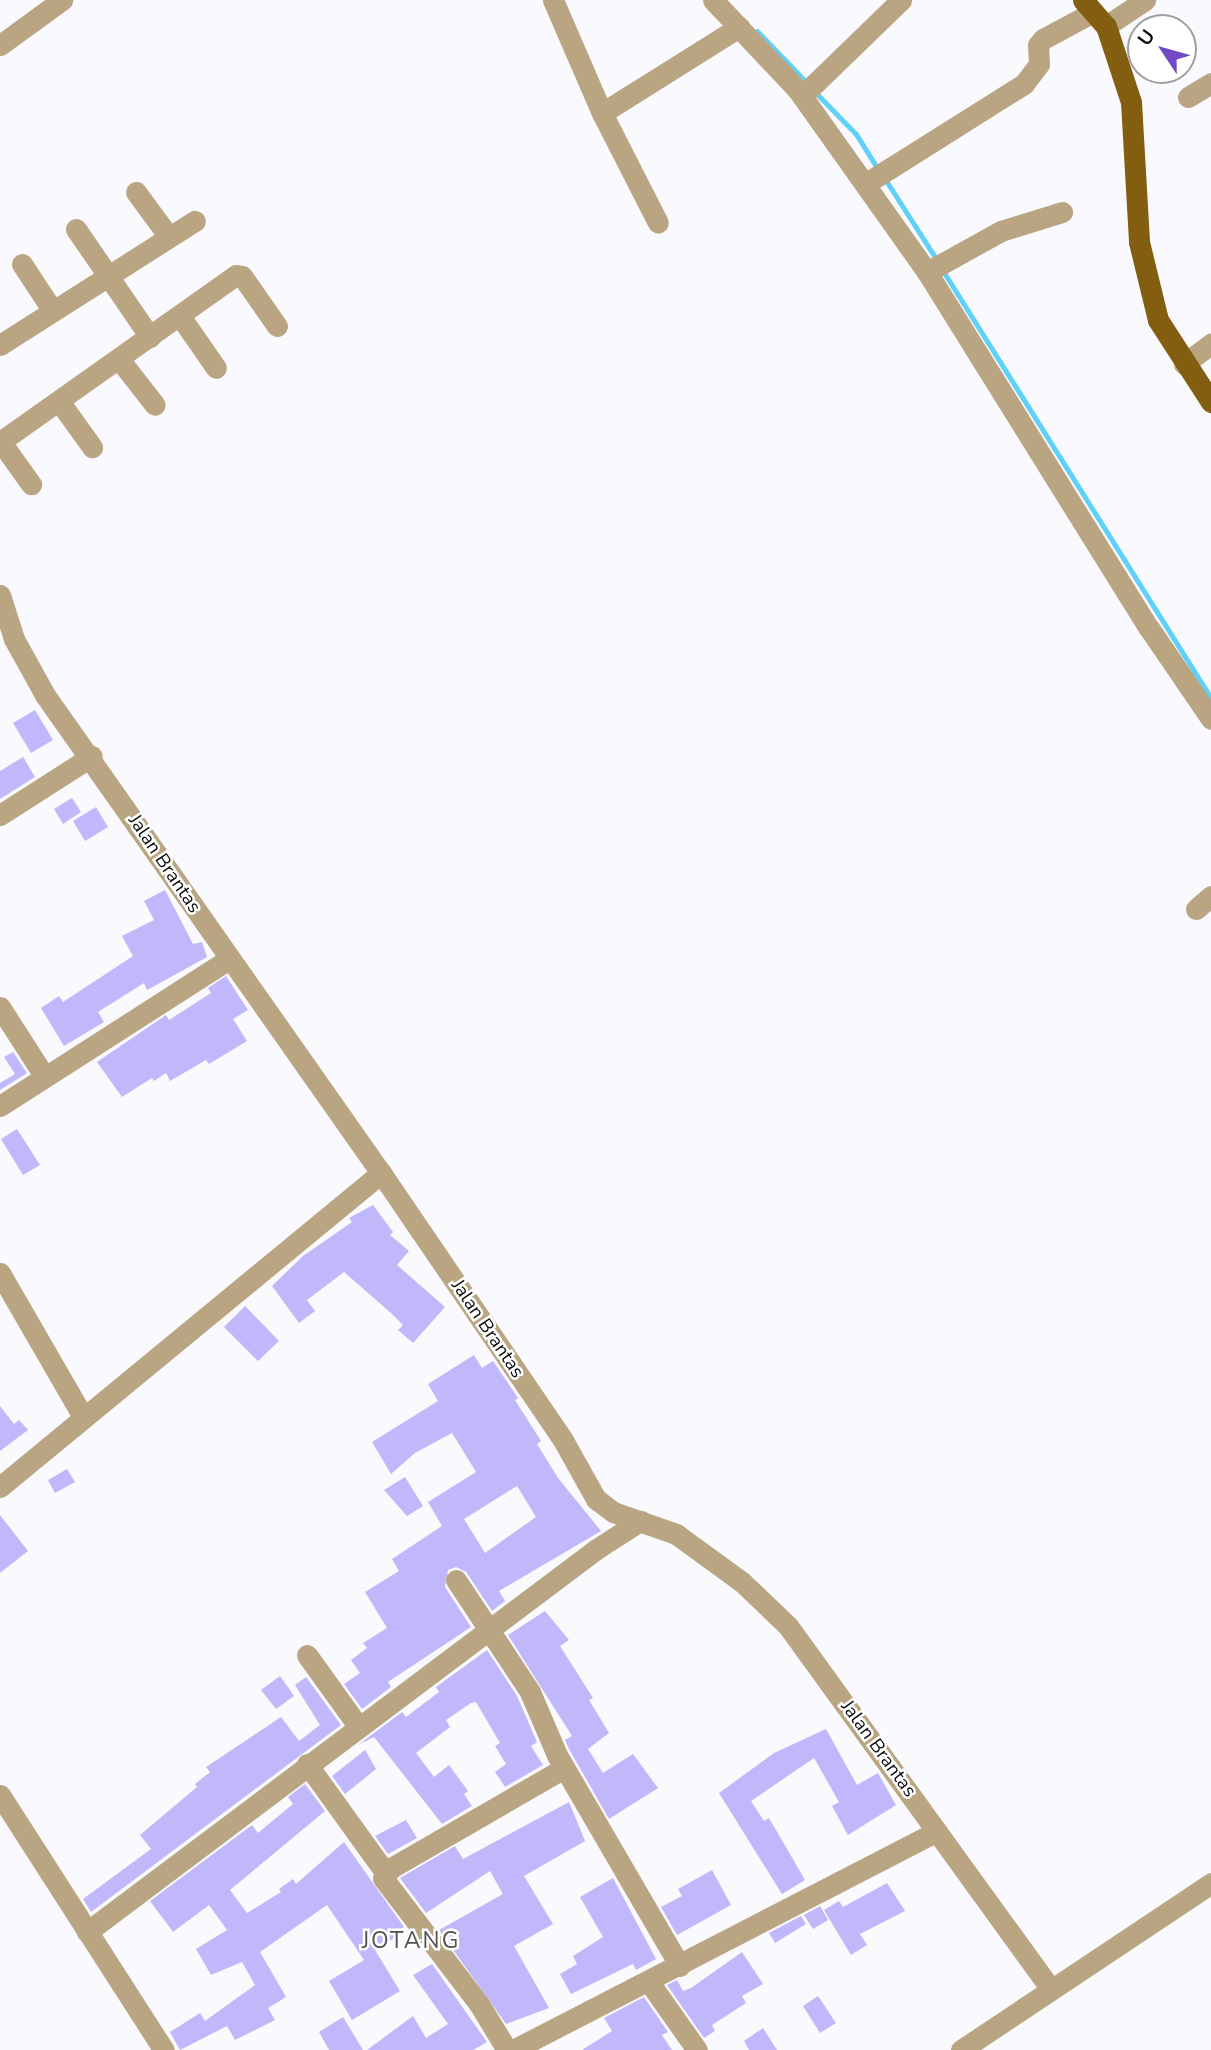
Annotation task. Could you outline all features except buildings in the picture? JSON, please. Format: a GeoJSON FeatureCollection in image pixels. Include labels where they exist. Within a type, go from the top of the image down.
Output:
{"type":"FeatureCollection","features":[{"type":"Feature","properties":{"kind":"main road"},"geometry":{"type":"LineString","coordinates":[[1094,13],[1131,103],[1139,243],[1158,320],[1211,402]]}},
{"type":"Feature","properties":{"kind":"street"},"geometry":{"type":"LineString","coordinates":[[0,45],[62,0]]}},
{"type":"Feature","properties":{"kind":"street"},"geometry":{"type":"LineString","coordinates":[[553,0],[602,113],[658,223]]}},
{"type":"Feature","properties":{"kind":"street"},"geometry":{"type":"LineString","coordinates":[[713,0],[809,90],[877,176],[935,268],[1149,628],[1211,719]]}},
{"type":"Feature","properties":{"kind":"street"},"geometry":{"type":"LineString","coordinates":[[809,90],[901,0]]}},
{"type":"Feature","properties":{"kind":"street"},"geometry":{"type":"LineString","coordinates":[[877,176],[1024,84],[1039,64],[1038,45],[1051,35],[1094,13],[1144,0]]}},
{"type":"Feature","properties":{"kind":"street"},"geometry":{"type":"LineString","coordinates":[[602,113],[739,27]]}},
{"type":"Feature","properties":{"kind":"street"},"geometry":{"type":"LineString","coordinates":[[1188,97],[1211,83]]}},
{"type":"Feature","properties":{"kind":"street"},"geometry":{"type":"LineString","coordinates":[[136,192],[169,237]]}},
{"type":"Feature","properties":{"kind":"street"},"geometry":{"type":"LineString","coordinates":[[935,268],[1001,231],[1062,212]]}},
{"type":"Feature","properties":{"kind":"street"},"geometry":{"type":"LineString","coordinates":[[0,345],[195,221]]}},
{"type":"Feature","properties":{"kind":"street"},"geometry":{"type":"LineString","coordinates":[[76,229],[150,337]]}},
{"type":"Feature","properties":{"kind":"street"},"geometry":{"type":"LineString","coordinates":[[22,264],[53,311]]}},
{"type":"Feature","properties":{"kind":"street"},"geometry":{"type":"LineString","coordinates":[[31,484],[0,442],[239,275],[276,326]]}},
{"type":"Feature","properties":{"kind":"street"},"geometry":{"type":"LineString","coordinates":[[180,316],[216,368]]}},
{"type":"Feature","properties":{"kind":"street"},"geometry":{"type":"LineString","coordinates":[[1184,364],[1211,344]]}},
{"type":"Feature","properties":{"kind":"street"},"geometry":{"type":"LineString","coordinates":[[119,359],[155,405]]}},
{"type":"Feature","properties":{"kind":"street"},"geometry":{"type":"LineString","coordinates":[[59,401],[92,446]]}},
{"type":"Feature","properties":{"kind":"street","name":"Jalan Brantas"},"geometry":{"type":"LineString","coordinates":[[0,595],[14,639],[45,695],[92,756],[227,960],[381,1173],[563,1440],[596,1499],[613,1512],[676,1534],[742,1582],[788,1626],[1051,1989]]}},
{"type":"Feature","properties":{"kind":"street"},"geometry":{"type":"LineString","coordinates":[[0,815],[92,756]]}},
{"type":"Feature","properties":{"kind":"street"},"geometry":{"type":"LineString","coordinates":[[0,1106],[227,960]]}},
{"type":"Feature","properties":{"kind":"street"},"geometry":{"type":"LineString","coordinates":[[0,1007],[45,1077]]}},
{"type":"Feature","properties":{"kind":"street"},"geometry":{"type":"LineString","coordinates":[[0,1487],[82,1415],[381,1173]]}},
{"type":"Feature","properties":{"kind":"street"},"geometry":{"type":"LineString","coordinates":[[0,1273],[82,1415]]}},
{"type":"Feature","properties":{"kind":"street"},"geometry":{"type":"LineString","coordinates":[[87,1932],[358,1726],[640,1521]]}},
{"type":"Feature","properties":{"kind":"street"},"geometry":{"type":"LineString","coordinates":[[456,1580],[530,1692],[564,1768],[680,1966]]}},
{"type":"Feature","properties":{"kind":"street"},"geometry":{"type":"LineString","coordinates":[[307,1655],[358,1726]]}},
{"type":"Feature","properties":{"kind":"street"},"geometry":{"type":"LineString","coordinates":[[307,1765],[385,1872],[383,1883],[391,1895],[479,2004],[507,2050]]}},
{"type":"Feature","properties":{"kind":"street"},"geometry":{"type":"LineString","coordinates":[[385,1872],[564,1768]]}},
{"type":"Feature","properties":{"kind":"street"},"geometry":{"type":"LineString","coordinates":[[0,1796],[164,2050]]}},
{"type":"Feature","properties":{"kind":"street"},"geometry":{"type":"LineString","coordinates":[[525,2047],[937,1831]]}},
{"type":"Feature","properties":{"kind":"street"},"geometry":{"type":"LineString","coordinates":[[961,2050],[1211,1882]]}},
{"type":"Feature","properties":{"kind":"street"},"geometry":{"type":"LineString","coordinates":[[649,1982],[697,2050]]}},
{"type":"Feature","properties":{"kind":"waterway"},"geometry":{"type":"LineString","coordinates":[[757,31],[809,85]]}},
{"type":"Feature","properties":{"kind":"waterway"},"geometry":{"type":"LineString","coordinates":[[815,92],[856,134],[879,171]]}},
{"type":"Feature","properties":{"kind":"waterway"},"geometry":{"type":"LineString","coordinates":[[885,179],[938,262]]}},
{"type":"Feature","properties":{"kind":"waterway"},"geometry":{"type":"LineString","coordinates":[[943,271],[1211,698]]}},
{"type":"Feature","properties":{"kind":"district","name":"JOTANG"},"geometry":{"type":"Point","coordinates":[411,1941]}}]}
